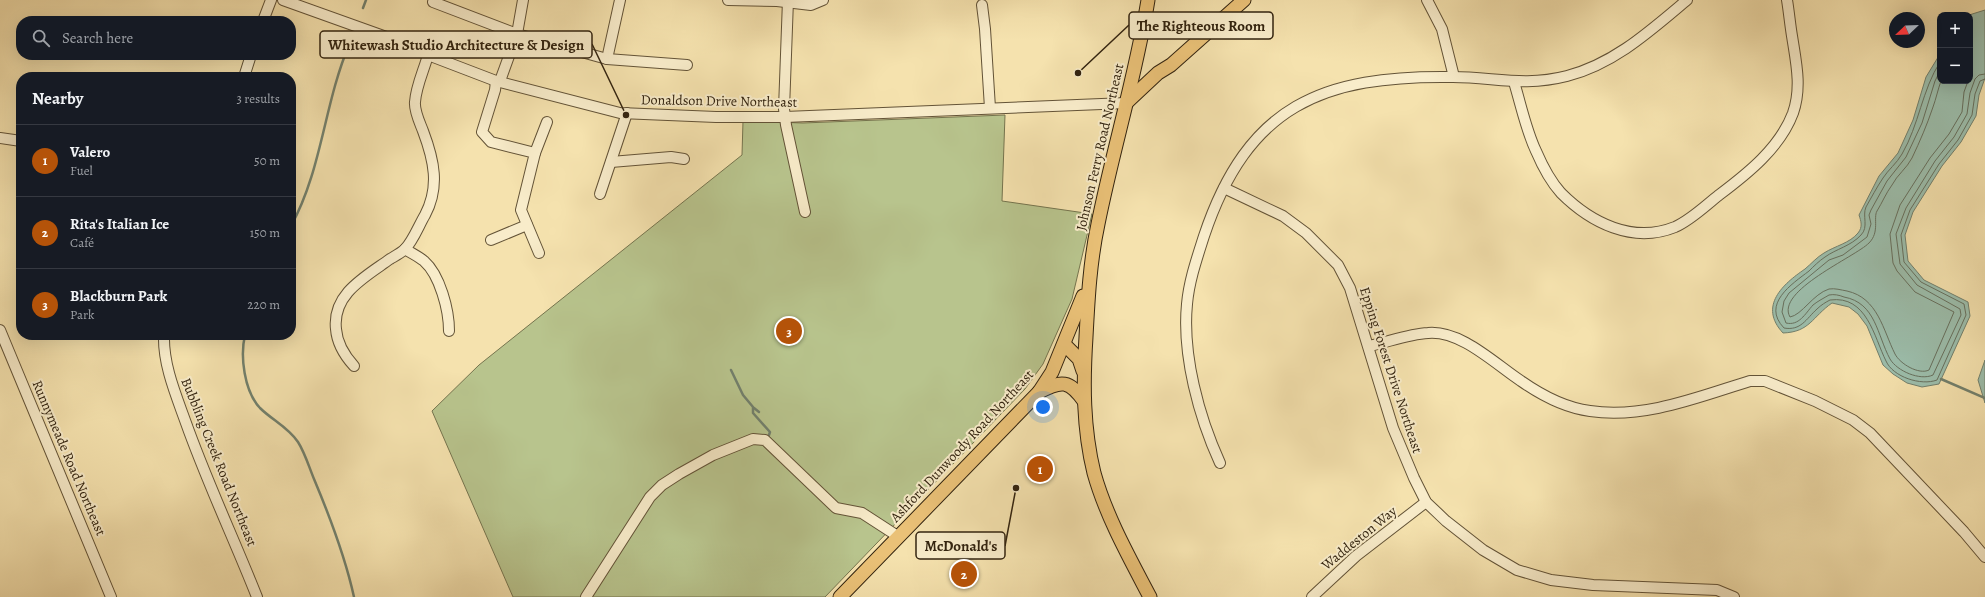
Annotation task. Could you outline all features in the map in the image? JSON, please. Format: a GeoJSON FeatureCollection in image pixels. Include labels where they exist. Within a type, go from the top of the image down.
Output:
{"type":"FeatureCollection","features":[{"type":"Feature","properties":{"kind":"main road","name":"Johnson Ferry Road Northeast"},"geometry":{"type":"LineString","coordinates":[[1089,277],[1098,223],[1141,38],[1148,0]]}},
{"type":"Feature","properties":{"kind":"main road"},"geometry":{"type":"LineString","coordinates":[[1126,103],[1158,73],[1172,54],[1235,0]]}},
{"type":"Feature","properties":{"kind":"main road"},"geometry":{"type":"LineString","coordinates":[[1158,73],[1171,65],[1244,0]]}},
{"type":"Feature","properties":{"kind":"main road"},"geometry":{"type":"LineString","coordinates":[[1089,277],[1083,372],[1084,402],[1094,472],[1106,507],[1150,597]]}},
{"type":"Feature","properties":{"kind":"main road","name":"Ashford Dunwoody Road Northeast"},"geometry":{"type":"LineString","coordinates":[[840,597],[1039,392],[1052,372],[1079,310],[1089,277]]}},
{"type":"Feature","properties":{"kind":"main road"},"geometry":{"type":"LineString","coordinates":[[1064,344],[1079,359],[1083,372]]}},
{"type":"Feature","properties":{"kind":"main road"},"geometry":{"type":"LineString","coordinates":[[1039,392],[1062,383],[1072,387],[1084,402]]}},
{"type":"Feature","properties":{"kind":"street"},"geometry":{"type":"LineString","coordinates":[[265,16],[271,0]]}},
{"type":"Feature","properties":{"kind":"street","name":"Donaldson Drive Northeast"},"geometry":{"type":"LineString","coordinates":[[283,0],[389,38],[428,55],[498,81],[627,113],[716,117],[785,117],[1126,103]]}},
{"type":"Feature","properties":{"kind":"street"},"geometry":{"type":"LineString","coordinates":[[523,0],[517,34],[498,81],[482,132],[491,142],[535,153]]}},
{"type":"Feature","properties":{"kind":"street"},"geometry":{"type":"LineString","coordinates":[[607,59],[620,0]]}},
{"type":"Feature","properties":{"kind":"street"},"geometry":{"type":"LineString","coordinates":[[728,0],[788,1],[811,5],[823,0]]}},
{"type":"Feature","properties":{"kind":"street"},"geometry":{"type":"LineString","coordinates":[[1427,0],[1442,29],[1454,77]]}},
{"type":"Feature","properties":{"kind":"street"},"geometry":{"type":"LineString","coordinates":[[1220,463],[1209,439],[1194,384],[1188,342],[1187,304],[1201,245],[1209,221],[1224,188],[1240,160],[1257,138],[1277,118],[1297,105],[1328,92],[1360,83],[1390,78],[1454,77],[1514,82],[1544,81],[1593,68],[1615,57],[1687,0]]}},
{"type":"Feature","properties":{"kind":"street"},"geometry":{"type":"LineString","coordinates":[[1514,82],[1536,150],[1560,192],[1605,225],[1629,233],[1644,234],[1674,227],[1691,217],[1735,183],[1774,146],[1784,132],[1793,113],[1798,91],[1797,64],[1787,0]]}},
{"type":"Feature","properties":{"kind":"street"},"geometry":{"type":"LineString","coordinates":[[788,1],[785,117],[804,212]]}},
{"type":"Feature","properties":{"kind":"street"},"geometry":{"type":"LineString","coordinates":[[433,2],[517,34],[607,59],[687,65]]}},
{"type":"Feature","properties":{"kind":"street"},"geometry":{"type":"LineString","coordinates":[[982,2],[990,108]]}},
{"type":"Feature","properties":{"kind":"street"},"geometry":{"type":"LineString","coordinates":[[354,366],[342,351],[336,336],[335,319],[339,304],[345,294],[355,285],[405,249],[432,200],[435,185],[434,171],[430,149],[420,124],[415,103],[428,55]]}},
{"type":"Feature","properties":{"kind":"street"},"geometry":{"type":"LineString","coordinates":[[246,72],[249,60]]}},
{"type":"Feature","properties":{"kind":"street"},"geometry":{"type":"LineString","coordinates":[[600,194],[627,113]]}},
{"type":"Feature","properties":{"kind":"street"},"geometry":{"type":"LineString","coordinates":[[539,253],[520,210],[535,153],[547,122]]}},
{"type":"Feature","properties":{"kind":"street"},"geometry":{"type":"LineString","coordinates":[[0,138],[16,140]]}},
{"type":"Feature","properties":{"kind":"street"},"geometry":{"type":"LineString","coordinates":[[611,162],[671,157],[684,159]]}},
{"type":"Feature","properties":{"kind":"street","name":"Epping Forest Drive Northeast"},"geometry":{"type":"LineString","coordinates":[[1224,188],[1283,216],[1323,248],[1338,265],[1350,288],[1393,428],[1426,502],[1483,550],[1517,570],[1551,580],[1593,585],[1717,590],[1734,597]]}},
{"type":"Feature","properties":{"kind":"street"},"geometry":{"type":"LineString","coordinates":[[491,240],[527,225]]}},
{"type":"Feature","properties":{"kind":"street"},"geometry":{"type":"LineString","coordinates":[[405,249],[425,262],[434,274],[449,316],[449,330]]}},
{"type":"Feature","properties":{"kind":"street","name":"Runnymeade Road Northeast"},"geometry":{"type":"LineString","coordinates":[[0,330],[111,597]]}},
{"type":"Feature","properties":{"kind":"street"},"geometry":{"type":"LineString","coordinates":[[1369,346],[1429,333],[1445,335],[1480,351],[1522,382],[1541,393],[1560,403],[1589,411],[1613,413],[1656,409],[1750,381],[1765,381],[1815,401],[1853,420],[1870,433],[1939,504],[1985,557]]}},
{"type":"Feature","properties":{"kind":"street","name":"Bubbling Creek Road Northeast"},"geometry":{"type":"LineString","coordinates":[[164,340],[163,347],[171,382],[197,454],[257,597]]}},
{"type":"Feature","properties":{"kind":"street"},"geometry":{"type":"LineString","coordinates":[[586,597],[650,497],[662,485],[678,474],[714,455],[753,439],[765,440],[836,508],[862,513],[899,537]]}},
{"type":"Feature","properties":{"kind":"street","name":"Waddeston Way"},"geometry":{"type":"LineString","coordinates":[[1312,597],[1356,556],[1426,502]]}},
{"type":"Feature","properties":{"kind":"green space"},"geometry":{"type":"Polygon","coordinates":[[[1005,115],[1002,201],[1092,214],[1072,299],[1043,364],[1025,389],[825,597],[513,597],[432,411],[479,365],[742,155],[743,121],[803,123],[1005,115]]]}},
{"type":"Feature","properties":{"kind":"water"},"geometry":{"type":"Polygon","coordinates":[[[1985,10],[1985,78],[1979,95],[1976,116],[1961,142],[1942,166],[1913,212],[1905,235],[1908,261],[1924,280],[1968,302],[1970,316],[1939,384],[1922,387],[1907,383],[1883,365],[1867,326],[1858,314],[1849,307],[1832,303],[1805,327],[1792,332],[1783,333],[1776,323],[1773,314],[1773,305],[1776,296],[1797,275],[1821,255],[1851,239],[1860,231],[1861,224],[1859,215],[1879,176],[1898,153],[1913,120],[1926,77],[1937,59],[1937,84],[1973,84],[1973,14],[1985,10]]]}},
{"type":"Feature","properties":{"kind":"water"},"geometry":{"type":"Polygon","coordinates":[[[1985,360],[1985,403],[1978,380],[1985,360]]]}},
{"type":"Feature","properties":{"kind":"waterway"},"geometry":{"type":"LineString","coordinates":[[363,8],[366,0]]}},
{"type":"Feature","properties":{"kind":"waterway"},"geometry":{"type":"LineString","coordinates":[[296,216],[310,182],[334,90],[349,45]]}},
{"type":"Feature","properties":{"kind":"waterway"},"geometry":{"type":"LineString","coordinates":[[244,340],[243,363],[250,392],[260,408],[290,432],[298,442],[305,455],[337,537],[354,597]]}},
{"type":"Feature","properties":{"kind":"waterway"},"geometry":{"type":"LineString","coordinates":[[731,370],[743,395],[753,407],[753,413],[770,432],[769,435]]}},
{"type":"Feature","properties":{"kind":"waterway"},"geometry":{"type":"LineString","coordinates":[[1941,379],[1985,398]]}},
{"type":"Feature","properties":{"kind":"waterway"},"geometry":{"type":"LineString","coordinates":[[754,408],[759,412]]}},
{"type":"Feature","properties":{"kind":"place","name":"The Righteous Room"},"geometry":{"type":"Point","coordinates":[1078,73]}},
{"type":"Feature","properties":{"kind":"place","name":"Whitewash Studio Architecture & Design"},"geometry":{"type":"Point","coordinates":[626,115]}},
{"type":"Feature","properties":{"kind":"place","name":"Blackburn Park"},"geometry":{"type":"Point","coordinates":[789,331]}},
{"type":"Feature","properties":{"kind":"place","name":"Valero"},"geometry":{"type":"Point","coordinates":[1040,469]}},
{"type":"Feature","properties":{"kind":"place","name":"McDonald's"},"geometry":{"type":"Point","coordinates":[1016,488]}},
{"type":"Feature","properties":{"kind":"place","name":"Rita's Italian Ice"},"geometry":{"type":"Point","coordinates":[964,574]}}]}
